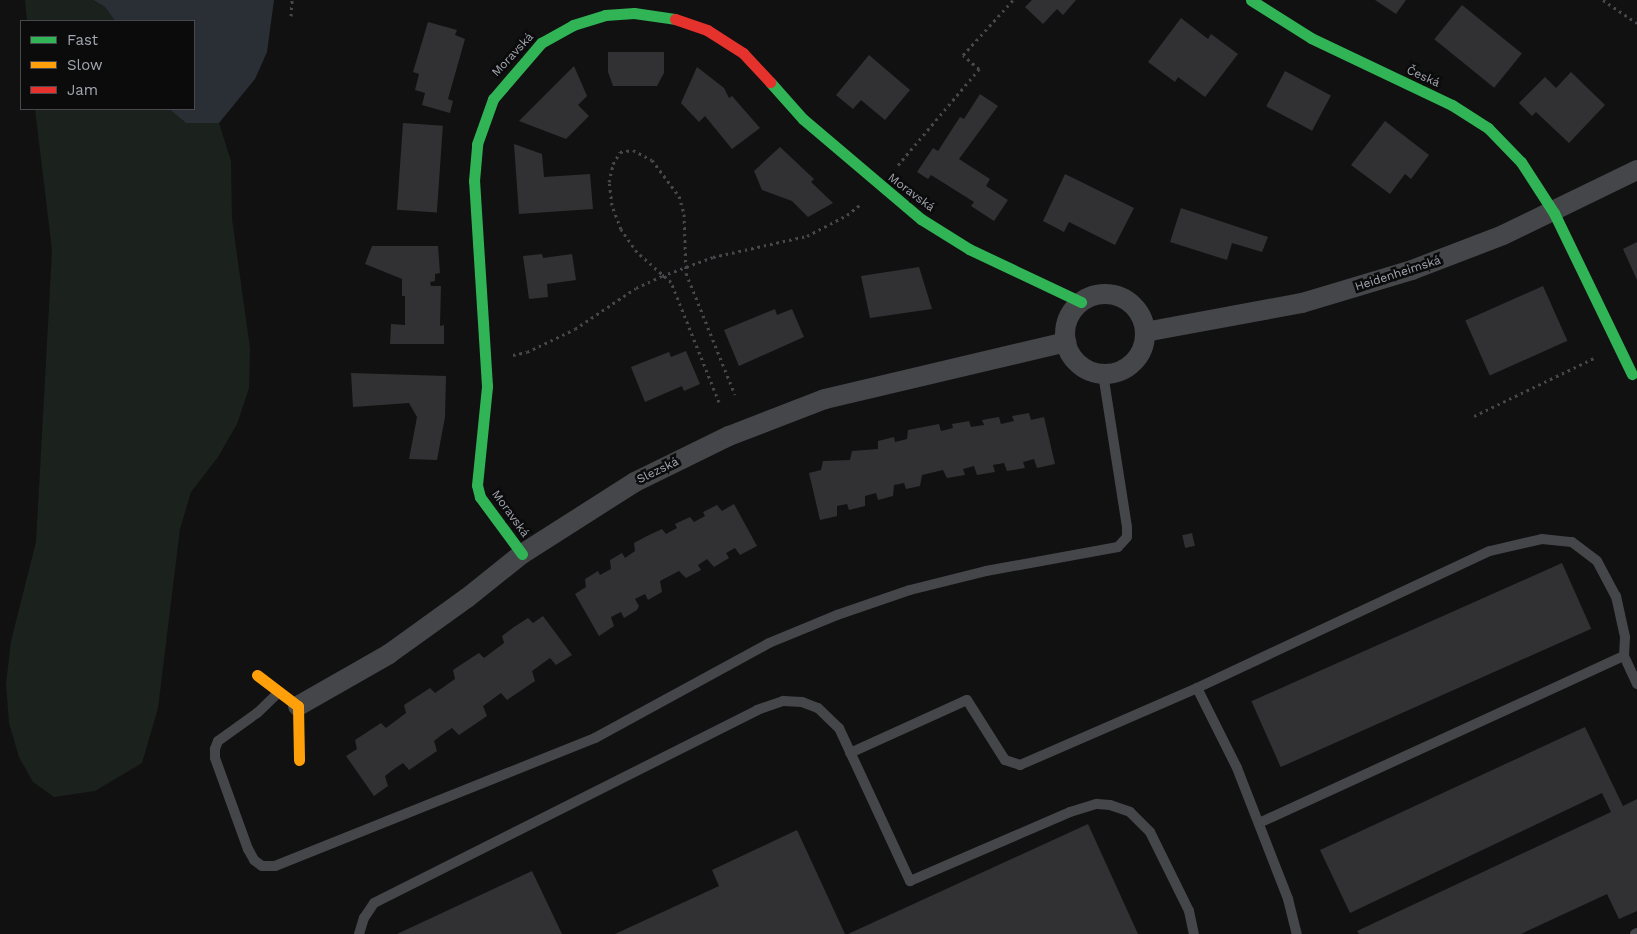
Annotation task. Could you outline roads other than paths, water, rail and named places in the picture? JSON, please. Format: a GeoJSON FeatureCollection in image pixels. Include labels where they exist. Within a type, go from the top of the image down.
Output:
{"type":"FeatureCollection","features":[{"type":"Feature","properties":{"kind":"street","name":"Česká"},"geometry":{"type":"LineString","coordinates":[[1251,0],[1312,38],[1452,105],[1488,128],[1521,162],[1554,212],[1632,374]]}},
{"type":"Feature","properties":{"kind":"street","name":"Moravská"},"geometry":{"type":"LineString","coordinates":[[522,554],[480,498],[477,485],[487,386],[474,181],[483,120],[511,75],[541,43],[574,25],[606,15],[634,13],[672,18],[707,30],[743,53],[803,119],[880,187],[921,219],[969,248],[1081,302]]}},
{"type":"Feature","properties":{"kind":"street","name":"Heidenheimská"},"geometry":{"type":"LineString","coordinates":[[1145,332],[1270,310],[1331,295],[1455,254],[1554,212],[1637,170]]}},
{"type":"Feature","properties":{"kind":"street"},"geometry":{"type":"LineString","coordinates":[[1104,294],[1116,296],[1137,309],[1145,332],[1137,357],[1116,372],[1103,373],[1079,364],[1066,342],[1067,320],[1081,302],[1104,294]]}},
{"type":"Feature","properties":{"kind":"street","name":"Slezská"},"geometry":{"type":"LineString","coordinates":[[298,706],[388,654],[522,554],[635,482],[729,436],[825,399],[1066,342]]}},
{"type":"Feature","properties":{"kind":"street"},"geometry":{"type":"LineString","coordinates":[[257,675],[298,706],[299,760]]}},
{"type":"Feature","properties":{"kind":"lane"},"geometry":{"type":"LineString","coordinates":[[279,692],[257,714],[218,741],[215,749],[215,758],[248,849],[254,860],[262,866],[275,866],[595,738],[769,643],[836,615],[910,590],[986,571],[1118,547],[1126,537],[1127,527],[1103,373]]}},
{"type":"Feature","properties":{"kind":"lane"},"geometry":{"type":"LineString","coordinates":[[850,753],[967,700],[1005,760],[1020,765],[1197,688],[1490,551],[1542,539],[1572,542],[1597,561],[1616,596],[1625,637],[1624,656],[1637,684]]}},
{"type":"Feature","properties":{"kind":"lane"},"geometry":{"type":"LineString","coordinates":[[1259,823],[1624,656]]}},
{"type":"Feature","properties":{"kind":"lane"},"geometry":{"type":"LineString","coordinates":[[1197,688],[1237,768],[1288,899],[1296,934]]}},
{"type":"Feature","properties":{"kind":"lane"},"geometry":{"type":"LineString","coordinates":[[359,934],[364,918],[374,904],[757,710],[783,701],[802,702],[818,708],[839,728],[910,881],[1070,812],[1097,804],[1110,805],[1130,812],[1150,832],[1189,911],[1194,934]]}}]}
